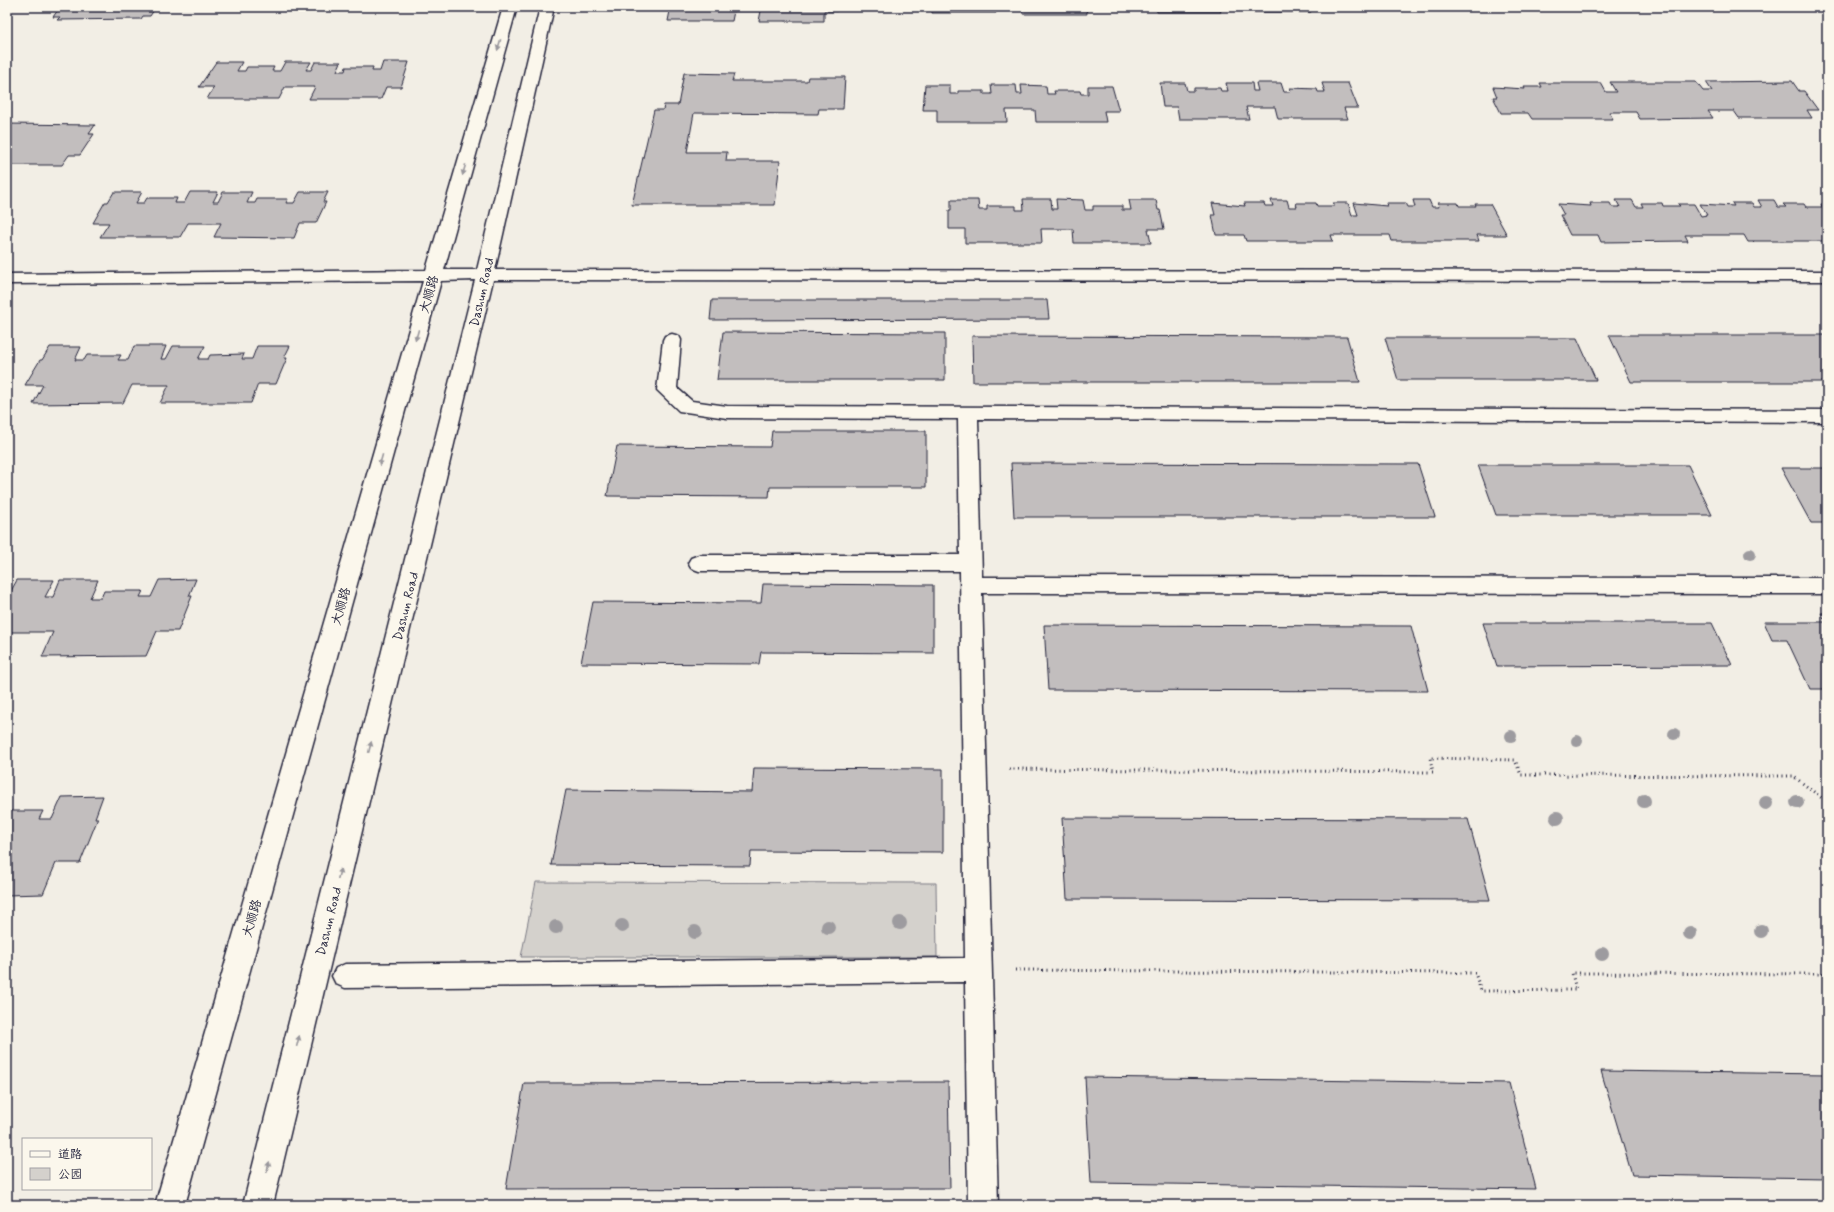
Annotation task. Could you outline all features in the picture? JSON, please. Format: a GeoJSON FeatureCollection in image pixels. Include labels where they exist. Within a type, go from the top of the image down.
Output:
{"type":"FeatureCollection","features":[{"type":"Feature","properties":{"kind":"street","name":"大顺路"},"geometry":{"type":"LineString","coordinates":[[170,1205],[510,7]]}},
{"type":"Feature","properties":{"kind":"street","name":"Dashun Road"},"geometry":{"type":"LineString","coordinates":[[258,1205],[486,275],[547,7]]}},
{"type":"Feature","properties":{"kind":"street"},"geometry":{"type":"LineString","coordinates":[[7,279],[486,275],[1827,276]]}},
{"type":"Feature","properties":{"kind":"street"},"geometry":{"type":"LineString","coordinates":[[672,340],[667,390],[686,407],[727,412],[1827,416]]}},
{"type":"Feature","properties":{"kind":"street"},"geometry":{"type":"LineString","coordinates":[[968,413],[983,1205]]}},
{"type":"Feature","properties":{"kind":"street"},"geometry":{"type":"LineString","coordinates":[[699,563],[971,574],[1827,586]]}},
{"type":"Feature","properties":{"kind":"street"},"geometry":{"type":"LineString","coordinates":[[344,976],[979,970]]}},
{"type":"Feature","properties":{"kind":"path"},"geometry":{"type":"LineString","coordinates":[[975,769],[1433,772],[1430,758],[1515,760],[1521,775],[1793,776],[1827,802]]}},
{"type":"Feature","properties":{"kind":"path"},"geometry":{"type":"LineString","coordinates":[[979,970],[1475,973],[1481,991],[1576,990],[1572,972],[1827,974]]}},
{"type":"Feature","properties":{"kind":"green space"},"geometry":{"type":"Polygon","coordinates":[[[536,882],[936,883],[937,957],[521,957],[536,882]]]}},
{"type":"Feature","properties":{"kind":"building"},"geometry":{"type":"Polygon","coordinates":[[[60,7],[156,7],[150,16],[143,16],[141,19],[57,20],[60,17],[53,17],[60,7]]]}},
{"type":"Feature","properties":{"kind":"building"},"geometry":{"type":"Polygon","coordinates":[[[658,7],[838,7],[837,11],[824,11],[824,21],[759,21],[761,11],[734,11],[732,21],[668,21],[670,11],[658,11],[658,7]]]}},
{"type":"Feature","properties":{"kind":"building"},"geometry":{"type":"Polygon","coordinates":[[[932,7],[996,7],[996,13],[932,13],[932,7]]]}},
{"type":"Feature","properties":{"kind":"building"},"geometry":{"type":"Polygon","coordinates":[[[1022,7],[1086,7],[1087,14],[1023,14],[1022,7]]]}},
{"type":"Feature","properties":{"kind":"building"},"geometry":{"type":"Polygon","coordinates":[[[1156,7],[1219,7],[1221,12],[1157,12],[1156,7]]]}},
{"type":"Feature","properties":{"kind":"building"},"geometry":{"type":"Polygon","coordinates":[[[1246,7],[1309,7],[1311,12],[1247,12],[1246,7]]]}},
{"type":"Feature","properties":{"kind":"building"},"geometry":{"type":"Polygon","coordinates":[[[216,62],[242,62],[237,71],[245,71],[247,67],[274,67],[272,71],[280,71],[285,62],[311,62],[306,70],[311,70],[315,62],[341,62],[337,71],[345,71],[346,67],[373,67],[372,71],[380,71],[383,62],[409,62],[401,87],[386,87],[381,99],[309,99],[315,87],[285,87],[279,99],[207,99],[214,87],[199,87],[216,62]]]}},
{"type":"Feature","properties":{"kind":"building"},"geometry":{"type":"Polygon","coordinates":[[[684,73],[734,74],[732,81],[807,81],[808,77],[845,77],[843,109],[819,109],[818,114],[694,113],[687,152],[727,152],[726,161],[780,161],[775,205],[632,205],[654,110],[663,110],[664,105],[678,105],[684,73]]]}},
{"type":"Feature","properties":{"kind":"building"},"geometry":{"type":"Polygon","coordinates":[[[1792,81],[1799,91],[1804,91],[1818,110],[1807,110],[1812,118],[1739,118],[1734,111],[1708,111],[1713,118],[1640,119],[1636,112],[1609,112],[1613,119],[1532,119],[1528,113],[1501,113],[1493,97],[1497,97],[1493,87],[1525,89],[1524,87],[1542,87],[1540,83],[1601,83],[1606,92],[1616,92],[1610,82],[1696,82],[1703,91],[1712,91],[1706,82],[1792,81]]]}},
{"type":"Feature","properties":{"kind":"building"},"geometry":{"type":"Polygon","coordinates":[[[1160,83],[1185,83],[1187,91],[1194,91],[1194,88],[1220,88],[1221,91],[1228,91],[1226,83],[1252,83],[1253,91],[1258,91],[1256,83],[1281,83],[1284,92],[1291,92],[1290,88],[1317,89],[1318,92],[1325,92],[1322,83],[1348,83],[1358,108],[1344,108],[1348,119],[1278,119],[1275,107],[1246,107],[1249,119],[1179,119],[1177,107],[1163,107],[1160,83]]]}},
{"type":"Feature","properties":{"kind":"building"},"geometry":{"type":"Polygon","coordinates":[[[925,85],[950,85],[950,94],[958,94],[958,91],[984,91],[984,94],[992,94],[991,85],[1016,85],[1017,94],[1022,94],[1021,85],[1046,86],[1047,94],[1055,94],[1054,91],[1080,91],[1081,94],[1088,94],[1088,86],[1112,86],[1119,111],[1104,111],[1106,122],[1036,122],[1035,110],[1006,110],[1007,122],[937,122],[937,110],[923,110],[925,85]]]}},
{"type":"Feature","properties":{"kind":"building"},"geometry":{"type":"Polygon","coordinates":[[[7,124],[95,125],[89,134],[94,134],[80,155],[69,155],[62,165],[7,165],[7,124]]]}},
{"type":"Feature","properties":{"kind":"building"},"geometry":{"type":"Polygon","coordinates":[[[114,192],[142,192],[136,203],[144,203],[147,198],[177,198],[175,203],[184,203],[190,192],[218,192],[213,202],[218,202],[223,192],[252,192],[247,203],[255,203],[257,199],[288,199],[286,203],[294,203],[300,192],[328,192],[323,202],[326,202],[316,223],[300,223],[294,238],[214,237],[221,223],[188,223],[180,237],[100,237],[109,223],[93,223],[105,202],[108,202],[114,192]]]}},
{"type":"Feature","properties":{"kind":"building"},"geometry":{"type":"Polygon","coordinates":[[[1023,199],[1051,199],[1052,209],[1057,209],[1056,199],[1083,200],[1085,210],[1093,210],[1093,206],[1122,206],[1122,210],[1131,210],[1129,200],[1156,200],[1164,229],[1148,229],[1151,243],[1074,243],[1073,229],[1041,229],[1042,243],[965,243],[965,229],[949,229],[949,210],[951,210],[951,200],[978,200],[979,210],[987,210],[987,206],[1016,206],[1016,210],[1024,210],[1023,199]]]}},
{"type":"Feature","properties":{"kind":"building"},"geometry":{"type":"Polygon","coordinates":[[[1271,200],[1287,200],[1289,207],[1297,207],[1296,203],[1316,203],[1317,206],[1334,206],[1333,203],[1348,203],[1352,215],[1358,215],[1354,203],[1387,206],[1386,203],[1406,203],[1408,207],[1415,207],[1413,200],[1429,200],[1432,207],[1439,207],[1438,203],[1458,203],[1459,206],[1490,204],[1507,235],[1477,235],[1479,241],[1392,241],[1390,235],[1331,235],[1333,241],[1246,241],[1244,235],[1216,235],[1212,215],[1215,215],[1212,203],[1245,206],[1244,203],[1264,203],[1265,206],[1273,206],[1271,200]]]}},
{"type":"Feature","properties":{"kind":"building"},"geometry":{"type":"Polygon","coordinates":[[[1616,200],[1632,200],[1636,207],[1643,207],[1641,203],[1662,203],[1663,206],[1694,204],[1701,216],[1707,215],[1700,204],[1734,206],[1732,203],[1752,203],[1754,207],[1762,207],[1758,200],[1774,200],[1778,207],[1786,207],[1783,204],[1804,204],[1806,207],[1822,207],[1821,204],[1827,204],[1827,241],[1748,242],[1744,235],[1685,235],[1688,241],[1601,242],[1598,235],[1570,235],[1560,215],[1564,215],[1558,204],[1591,206],[1590,203],[1610,203],[1612,207],[1620,207],[1616,200]]]}},
{"type":"Feature","properties":{"kind":"building"},"geometry":{"type":"Polygon","coordinates":[[[712,300],[1047,300],[1049,319],[710,320],[712,300]]]}},
{"type":"Feature","properties":{"kind":"building"},"geometry":{"type":"Polygon","coordinates":[[[723,332],[945,333],[945,380],[717,380],[723,332]]]}},
{"type":"Feature","properties":{"kind":"building"},"geometry":{"type":"Polygon","coordinates":[[[1609,335],[1827,335],[1827,382],[1631,382],[1609,335]]]}},
{"type":"Feature","properties":{"kind":"building"},"geometry":{"type":"Polygon","coordinates":[[[972,336],[1347,337],[1360,382],[973,382],[972,336]]]}},
{"type":"Feature","properties":{"kind":"building"},"geometry":{"type":"Polygon","coordinates":[[[1385,338],[1577,338],[1596,380],[1398,380],[1385,338]]]}},
{"type":"Feature","properties":{"kind":"building"},"geometry":{"type":"Polygon","coordinates":[[[134,346],[166,346],[161,359],[166,359],[173,346],[205,346],[198,359],[208,359],[210,355],[244,354],[242,359],[252,359],[257,346],[290,346],[284,358],[287,358],[276,384],[258,384],[251,403],[160,403],[169,385],[132,385],[123,403],[33,404],[43,385],[25,385],[40,360],[42,360],[50,347],[81,347],[75,360],[84,360],[87,355],[121,355],[118,360],[128,360],[134,346]]]}},
{"type":"Feature","properties":{"kind":"building"},"geometry":{"type":"Polygon","coordinates":[[[772,431],[926,431],[926,487],[770,487],[769,497],[607,496],[617,446],[770,447],[772,431]]]}},
{"type":"Feature","properties":{"kind":"building"},"geometry":{"type":"Polygon","coordinates":[[[1011,463],[1418,464],[1435,517],[1014,517],[1011,463]]]}},
{"type":"Feature","properties":{"kind":"building"},"geometry":{"type":"Polygon","coordinates":[[[1478,465],[1688,465],[1712,515],[1496,515],[1478,465]]]}},
{"type":"Feature","properties":{"kind":"building"},"geometry":{"type":"Polygon","coordinates":[[[1781,468],[1827,468],[1827,523],[1811,523],[1781,468]]]}},
{"type":"Feature","properties":{"kind":"building"},"geometry":{"type":"Polygon","coordinates":[[[196,579],[189,596],[192,596],[178,631],[157,631],[146,656],[42,657],[53,632],[10,632],[7,638],[7,598],[17,580],[54,580],[45,597],[53,597],[60,580],[98,580],[90,598],[101,598],[104,591],[143,591],[140,597],[151,597],[159,580],[196,579]]]}},
{"type":"Feature","properties":{"kind":"building"},"geometry":{"type":"Polygon","coordinates":[[[763,584],[933,585],[933,653],[761,652],[759,664],[581,663],[593,602],[761,603],[763,584]]]}},
{"type":"Feature","properties":{"kind":"building"},"geometry":{"type":"Polygon","coordinates":[[[1821,613],[1827,613],[1827,689],[1810,689],[1787,640],[1772,640],[1764,622],[1826,622],[1821,613]]]}},
{"type":"Feature","properties":{"kind":"building"},"geometry":{"type":"Polygon","coordinates":[[[1483,623],[1712,623],[1732,665],[1497,666],[1483,623]]]}},
{"type":"Feature","properties":{"kind":"building"},"geometry":{"type":"Polygon","coordinates":[[[1044,625],[1411,626],[1428,691],[1048,690],[1044,625]]]}},
{"type":"Feature","properties":{"kind":"building"},"geometry":{"type":"Polygon","coordinates":[[[754,768],[943,769],[943,852],[751,851],[750,866],[551,865],[566,790],[752,792],[754,768]]]}},
{"type":"Feature","properties":{"kind":"building"},"geometry":{"type":"Polygon","coordinates":[[[103,796],[95,818],[98,818],[80,863],[56,863],[43,894],[7,895],[7,811],[43,811],[39,819],[52,819],[62,797],[103,796]]]}},
{"type":"Feature","properties":{"kind":"building"},"geometry":{"type":"Polygon","coordinates":[[[1062,818],[1468,819],[1490,900],[1067,899],[1062,818]]]}},
{"type":"Feature","properties":{"kind":"building"},"geometry":{"type":"Polygon","coordinates":[[[1601,1071],[1827,1074],[1827,1178],[1632,1175],[1601,1071]]]}},
{"type":"Feature","properties":{"kind":"building"},"geometry":{"type":"Polygon","coordinates":[[[1085,1077],[1509,1083],[1536,1189],[1091,1183],[1085,1077]]]}},
{"type":"Feature","properties":{"kind":"building"},"geometry":{"type":"Polygon","coordinates":[[[948,1082],[950,1188],[506,1189],[524,1083],[948,1082]]]}}]}
